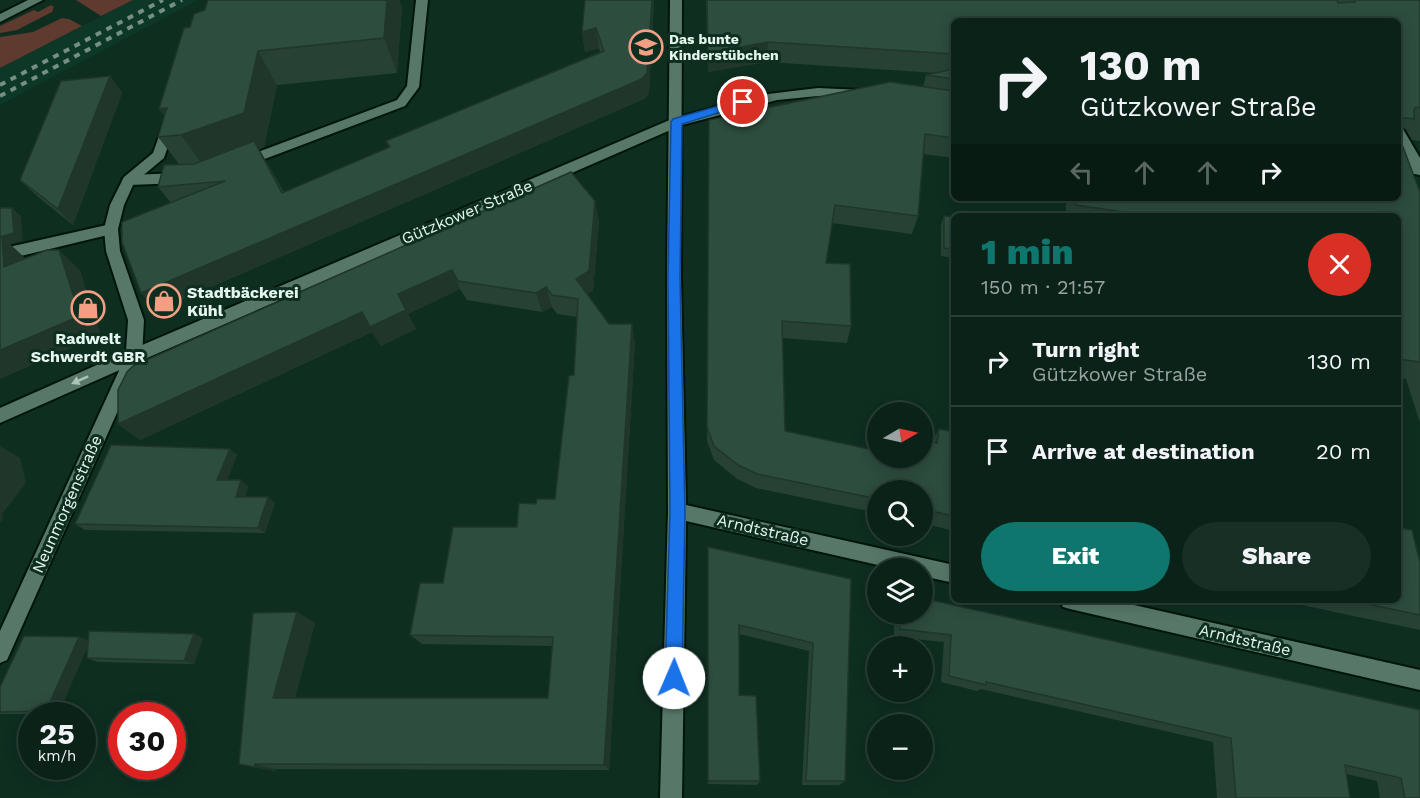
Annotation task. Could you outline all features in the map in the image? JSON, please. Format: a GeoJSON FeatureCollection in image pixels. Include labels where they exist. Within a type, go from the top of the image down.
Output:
{"type":"FeatureCollection","features":[{"type":"Feature","properties":{"kind":"street"},"geometry":{"type":"LineString","coordinates":[[0,18],[36,0]]}},
{"type":"Feature","properties":{"kind":"street"},"geometry":{"type":"LineString","coordinates":[[228,168],[401,103],[413,87],[422,0]]}},
{"type":"Feature","properties":{"kind":"street"},"geometry":{"type":"LineString","coordinates":[[671,798],[677,511],[674,279],[677,122],[676,0]]}},
{"type":"Feature","properties":{"kind":"street","name":"Gützkower Straße"},"geometry":{"type":"LineString","coordinates":[[0,416],[677,122],[743,102],[778,95],[812,92],[880,94]]}},
{"type":"Feature","properties":{"kind":"street"},"geometry":{"type":"LineString","coordinates":[[134,356],[136,320],[113,251],[111,229],[117,205],[129,180],[159,155],[174,109]]}},
{"type":"Feature","properties":{"kind":"street"},"geometry":{"type":"LineString","coordinates":[[1401,137],[1420,170]]}},
{"type":"Feature","properties":{"kind":"street"},"geometry":{"type":"LineString","coordinates":[[1401,167],[1420,170]]}},
{"type":"Feature","properties":{"kind":"street"},"geometry":{"type":"LineString","coordinates":[[129,180],[195,177]]}},
{"type":"Feature","properties":{"kind":"street"},"geometry":{"type":"LineString","coordinates":[[0,255],[111,229]]}},
{"type":"Feature","properties":{"kind":"street","name":"Neunmorgenstraße"},"geometry":{"type":"LineString","coordinates":[[0,653],[134,356]]}},
{"type":"Feature","properties":{"kind":"street","name":"Arndtstraße"},"geometry":{"type":"LineString","coordinates":[[677,511],[951,573]]}},
{"type":"Feature","properties":{"kind":"street","name":"Arndtstraße"},"geometry":{"type":"LineString","coordinates":[[1083,603],[1420,680]]}},
{"type":"Feature","properties":{"kind":"shaded area"},"geometry":{"type":"Polygon","coordinates":[[[76,0],[133,0],[101,16],[76,0]]]}},
{"type":"Feature","properties":{"kind":"shaded area"},"geometry":{"type":"Polygon","coordinates":[[[133,0],[198,0],[0,105],[0,68],[133,0]]]}},
{"type":"Feature","properties":{"kind":"shaded area"},"geometry":{"type":"Polygon","coordinates":[[[51,5],[54,7],[52,12],[17,30],[0,33],[0,26],[34,10],[38,12],[51,5]]]}},
{"type":"Feature","properties":{"kind":"shaded area"},"geometry":{"type":"Polygon","coordinates":[[[62,18],[82,26],[0,68],[0,37],[33,32],[62,18]]]}},
{"type":"Feature","properties":{"kind":"building"},"geometry":{"type":"Polygon","coordinates":[[[208,0],[387,0],[384,38],[258,51],[244,113],[181,135],[158,137],[167,108],[159,109],[184,28],[190,27],[194,14],[205,10],[208,0]]]}},
{"type":"Feature","properties":{"kind":"building"},"geometry":{"type":"Polygon","coordinates":[[[585,0],[652,0],[647,73],[642,79],[141,293],[122,242],[122,222],[225,181],[158,187],[164,165],[194,164],[254,141],[282,193],[390,147],[386,141],[604,51],[596,28],[582,32],[585,0]]]}},
{"type":"Feature","properties":{"kind":"building"},"geometry":{"type":"Polygon","coordinates":[[[707,0],[1337,0],[1338,3],[1355,2],[1354,0],[1420,0],[1420,108],[1414,109],[1414,119],[1401,117],[1401,18],[951,18],[951,54],[768,42],[708,53],[707,0]]]}},
{"type":"Feature","properties":{"kind":"building"},"geometry":{"type":"Polygon","coordinates":[[[951,70],[951,79],[926,75],[951,70]]]}},
{"type":"Feature","properties":{"kind":"building"},"geometry":{"type":"Polygon","coordinates":[[[110,76],[58,209],[20,180],[61,81],[110,76]]]}},
{"type":"Feature","properties":{"kind":"building"},"geometry":{"type":"Polygon","coordinates":[[[890,82],[951,91],[951,138],[925,134],[918,216],[835,205],[826,263],[850,264],[851,326],[782,321],[785,431],[867,449],[867,468],[933,468],[933,442],[937,443],[939,429],[951,431],[951,515],[933,511],[933,480],[867,480],[867,497],[757,474],[738,465],[714,446],[707,427],[709,120],[890,82]]]}},
{"type":"Feature","properties":{"kind":"building"},"geometry":{"type":"Polygon","coordinates":[[[1401,142],[1420,192],[1420,362],[1401,359],[1401,213],[1123,213],[1076,205],[1076,201],[1401,201],[1401,142]]]}},
{"type":"Feature","properties":{"kind":"building"},"geometry":{"type":"Polygon","coordinates":[[[571,172],[595,201],[589,271],[576,279],[609,324],[632,324],[604,765],[255,764],[254,767],[239,764],[253,613],[297,612],[273,698],[548,698],[553,637],[410,635],[420,583],[443,583],[453,527],[517,527],[519,503],[536,504],[537,499],[555,499],[569,376],[574,375],[578,299],[552,295],[546,287],[536,293],[458,281],[452,270],[398,294],[406,310],[370,327],[362,312],[118,424],[118,390],[127,372],[133,366],[571,172]]]}},
{"type":"Feature","properties":{"kind":"building"},"geometry":{"type":"Polygon","coordinates":[[[0,208],[12,208],[14,233],[0,237],[0,208]]]}},
{"type":"Feature","properties":{"kind":"building"},"geometry":{"type":"Polygon","coordinates":[[[944,216],[951,217],[951,249],[944,248],[944,216]]]}},
{"type":"Feature","properties":{"kind":"building"},"geometry":{"type":"Polygon","coordinates":[[[2,237],[4,267],[47,250],[59,250],[80,316],[0,350],[0,238],[2,237]]]}},
{"type":"Feature","properties":{"kind":"building"},"geometry":{"type":"Polygon","coordinates":[[[111,445],[230,449],[217,480],[241,480],[236,497],[268,497],[258,528],[75,524],[111,445]]]}},
{"type":"Feature","properties":{"kind":"building"},"geometry":{"type":"Polygon","coordinates":[[[1401,528],[1412,530],[1420,563],[1420,615],[1362,603],[1401,603],[1401,528]]]}},
{"type":"Feature","properties":{"kind":"building"},"geometry":{"type":"Polygon","coordinates":[[[708,547],[851,579],[845,781],[806,781],[813,643],[739,625],[739,695],[756,696],[760,781],[708,781],[708,547]]]}},
{"type":"Feature","properties":{"kind":"building"},"geometry":{"type":"Polygon","coordinates":[[[933,600],[1420,710],[1420,798],[1405,798],[1401,778],[1345,765],[1350,798],[1236,798],[1231,738],[986,682],[986,685],[949,676],[951,635],[900,629],[900,624],[933,624],[933,600]]]}},
{"type":"Feature","properties":{"kind":"building"},"geometry":{"type":"Polygon","coordinates":[[[89,631],[194,634],[184,661],[87,658],[89,631]]]}},
{"type":"Feature","properties":{"kind":"building"},"geometry":{"type":"Polygon","coordinates":[[[24,636],[79,637],[50,702],[18,702],[18,712],[0,712],[0,687],[24,636]]]}},
{"type":"Feature","properties":{"kind":"railway"},"geometry":{"type":"LineString","coordinates":[[0,85],[163,0]]}},
{"type":"Feature","properties":{"kind":"railway"},"geometry":{"type":"LineString","coordinates":[[0,96],[182,0]]}},
{"type":"Feature","properties":{"kind":"place","name":"Das bunte Kinderstübchen"},"geometry":{"type":"Point","coordinates":[646,47]}},
{"type":"Feature","properties":{"kind":"place","name":"Stadtbäckerei Kühl"},"geometry":{"type":"Point","coordinates":[164,301]}},
{"type":"Feature","properties":{"kind":"place","name":"Radwelt Schwerdt GBR"},"geometry":{"type":"Point","coordinates":[88,308]}},
{"type":"Feature","properties":{"kind":"route"},"geometry":{"type":"LineString","coordinates":[[674,678],[677,511],[674,279],[677,122],[743,102]]}}]}
